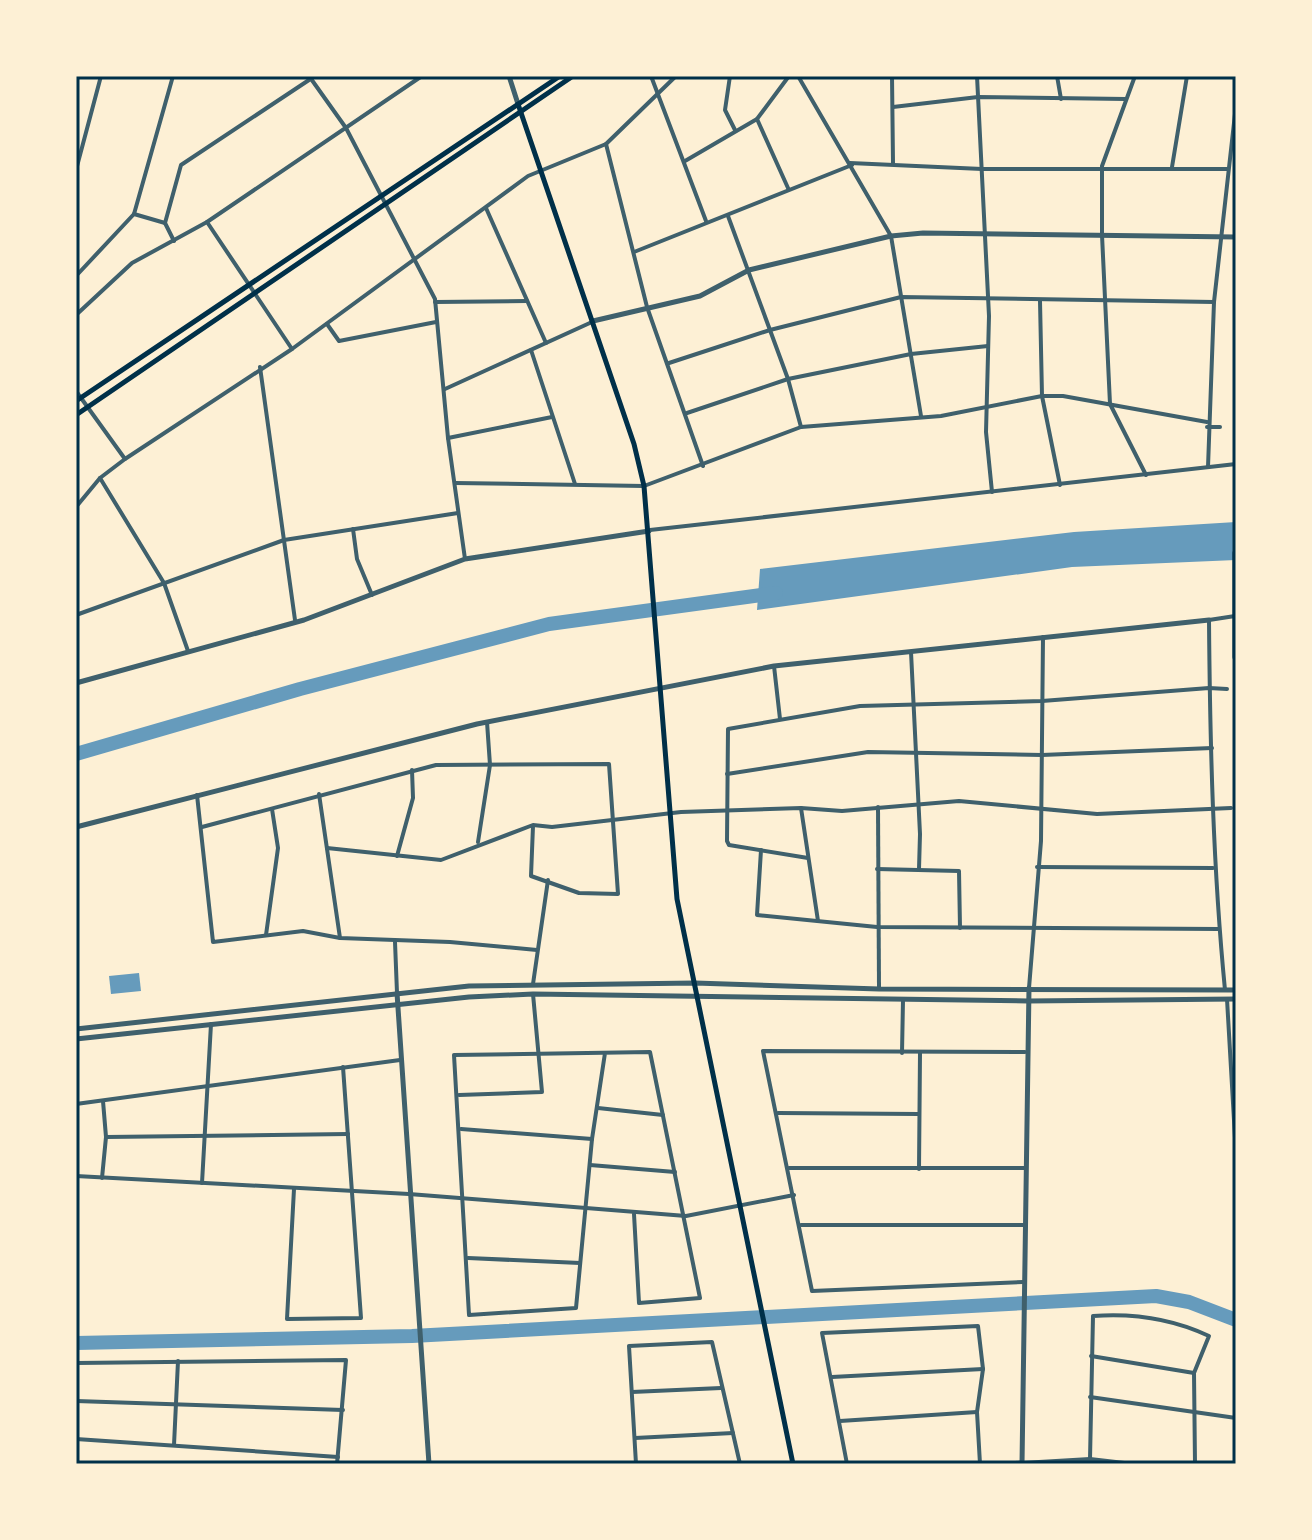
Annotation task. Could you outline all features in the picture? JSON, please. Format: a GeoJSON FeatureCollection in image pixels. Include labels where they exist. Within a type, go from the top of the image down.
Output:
{"type":"FeatureCollection","features":[{"type":"Feature","properties":{"kind":"highway"},"geometry":{"type":"LineString","coordinates":[[1236,553],[1236,657]]}},
{"type":"Feature","properties":{"kind":"main road"},"geometry":{"type":"LineString","coordinates":[[519,108],[560,76]]}},
{"type":"Feature","properties":{"kind":"main road"},"geometry":{"type":"LineString","coordinates":[[77,396],[573,76]]}},
{"type":"Feature","properties":{"kind":"main road"},"geometry":{"type":"LineString","coordinates":[[519,108],[593,321],[644,486],[651,540],[677,899],[793,1464]]}},
{"type":"Feature","properties":{"kind":"main road"},"geometry":{"type":"LineString","coordinates":[[76,415],[86,405],[254,293],[383,200]]}},
{"type":"Feature","properties":{"kind":"street"},"geometry":{"type":"LineString","coordinates":[[76,170],[101,76]]}},
{"type":"Feature","properties":{"kind":"street"},"geometry":{"type":"LineString","coordinates":[[76,276],[134,214],[173,76]]}},
{"type":"Feature","properties":{"kind":"street"},"geometry":{"type":"LineString","coordinates":[[76,315],[132,263],[207,222],[422,76]]}},
{"type":"Feature","properties":{"kind":"street"},"geometry":{"type":"LineString","coordinates":[[509,76],[519,108]]}},
{"type":"Feature","properties":{"kind":"street"},"geometry":{"type":"LineString","coordinates":[[651,76],[706,221]]}},
{"type":"Feature","properties":{"kind":"street"},"geometry":{"type":"LineString","coordinates":[[76,507],[100,478],[125,459],[260,367],[292,349],[540,169],[606,144],[658,90],[676,76]]}},
{"type":"Feature","properties":{"kind":"street"},"geometry":{"type":"LineString","coordinates":[[730,76],[725,110],[735,130]]}},
{"type":"Feature","properties":{"kind":"street"},"geometry":{"type":"LineString","coordinates":[[685,161],[757,119],[789,76]]}},
{"type":"Feature","properties":{"kind":"street"},"geometry":{"type":"LineString","coordinates":[[798,76],[891,236],[921,416]]}},
{"type":"Feature","properties":{"kind":"street"},"geometry":{"type":"LineString","coordinates":[[892,76],[893,163]]}},
{"type":"Feature","properties":{"kind":"street"},"geometry":{"type":"LineString","coordinates":[[977,76],[986,235],[989,346],[986,405],[992,492]]}},
{"type":"Feature","properties":{"kind":"street"},"geometry":{"type":"LineString","coordinates":[[1057,76],[1061,99]]}},
{"type":"Feature","properties":{"kind":"street"},"geometry":{"type":"LineString","coordinates":[[1135,76],[1102,166],[1102,235],[1110,404],[1146,475]]}},
{"type":"Feature","properties":{"kind":"street"},"geometry":{"type":"LineString","coordinates":[[1172,167],[1187,76]]}},
{"type":"Feature","properties":{"kind":"street"},"geometry":{"type":"LineString","coordinates":[[174,241],[165,223],[181,165],[311,77],[346,128],[435,302],[448,438],[465,559]]}},
{"type":"Feature","properties":{"kind":"street"},"geometry":{"type":"LineString","coordinates":[[893,107],[978,97],[1126,99]]}},
{"type":"Feature","properties":{"kind":"street"},"geometry":{"type":"LineString","coordinates":[[1208,467],[1207,425],[1214,302],[1236,105]]}},
{"type":"Feature","properties":{"kind":"street"},"geometry":{"type":"LineString","coordinates":[[757,119],[788,188]]}},
{"type":"Feature","properties":{"kind":"street"},"geometry":{"type":"LineString","coordinates":[[606,144],[647,307],[687,413],[703,466]]}},
{"type":"Feature","properties":{"kind":"street"},"geometry":{"type":"LineString","coordinates":[[634,252],[851,164],[893,163],[982,169],[1102,166],[1228,169]]}},
{"type":"Feature","properties":{"kind":"street"},"geometry":{"type":"LineString","coordinates":[[486,208],[546,343]]}},
{"type":"Feature","properties":{"kind":"street"},"geometry":{"type":"LineString","coordinates":[[134,214],[165,223]]}},
{"type":"Feature","properties":{"kind":"street"},"geometry":{"type":"LineString","coordinates":[[728,216],[788,379],[801,427]]}},
{"type":"Feature","properties":{"kind":"street"},"geometry":{"type":"LineString","coordinates":[[207,222],[292,349]]}},
{"type":"Feature","properties":{"kind":"street"},"geometry":{"type":"LineString","coordinates":[[445,389],[593,321],[700,296],[749,270],[891,236],[923,233],[1236,237]]}},
{"type":"Feature","properties":{"kind":"street"},"geometry":{"type":"LineString","coordinates":[[669,363],[770,330],[901,297],[1214,302]]}},
{"type":"Feature","properties":{"kind":"street"},"geometry":{"type":"LineString","coordinates":[[435,302],[527,301]]}},
{"type":"Feature","properties":{"kind":"street"},"geometry":{"type":"LineString","coordinates":[[1040,301],[1042,396],[1060,485]]}},
{"type":"Feature","properties":{"kind":"street"},"geometry":{"type":"LineString","coordinates":[[327,324],[339,341],[436,322]]}},
{"type":"Feature","properties":{"kind":"street"},"geometry":{"type":"LineString","coordinates":[[687,413],[788,379],[911,354],[989,346]]}},
{"type":"Feature","properties":{"kind":"street"},"geometry":{"type":"LineString","coordinates":[[531,350],[575,484]]}},
{"type":"Feature","properties":{"kind":"street"},"geometry":{"type":"LineString","coordinates":[[260,367],[295,620]]}},
{"type":"Feature","properties":{"kind":"street"},"geometry":{"type":"LineString","coordinates":[[77,396],[125,459]]}},
{"type":"Feature","properties":{"kind":"street"},"geometry":{"type":"LineString","coordinates":[[455,483],[644,486],[801,427],[941,416],[1042,396],[1110,404],[1220,427]]}},
{"type":"Feature","properties":{"kind":"street"},"geometry":{"type":"LineString","coordinates":[[448,438],[552,417]]}},
{"type":"Feature","properties":{"kind":"street"},"geometry":{"type":"LineString","coordinates":[[76,683],[295,620],[372,595],[465,559],[650,530],[1236,464]]}},
{"type":"Feature","properties":{"kind":"street"},"geometry":{"type":"LineString","coordinates":[[100,478],[164,583],[188,651]]}},
{"type":"Feature","properties":{"kind":"street"},"geometry":{"type":"LineString","coordinates":[[76,615],[284,540],[458,513]]}},
{"type":"Feature","properties":{"kind":"street"},"geometry":{"type":"LineString","coordinates":[[353,529],[357,559],[372,595]]}},
{"type":"Feature","properties":{"kind":"street"},"geometry":{"type":"LineString","coordinates":[[76,827],[487,722],[774,666],[1236,616]]}},
{"type":"Feature","properties":{"kind":"street"},"geometry":{"type":"LineString","coordinates":[[1209,620],[1209,688],[1216,809],[1213,868],[1225,990]]}},
{"type":"Feature","properties":{"kind":"street"},"geometry":{"type":"LineString","coordinates":[[1022,1464],[1025,1052],[1041,809],[1043,637]]}},
{"type":"Feature","properties":{"kind":"street"},"geometry":{"type":"LineString","coordinates":[[911,650],[919,869]]}},
{"type":"Feature","properties":{"kind":"street"},"geometry":{"type":"LineString","coordinates":[[774,666],[780,719]]}},
{"type":"Feature","properties":{"kind":"street"},"geometry":{"type":"LineString","coordinates":[[808,858],[729,845],[726,812],[728,729],[860,706],[1042,701],[1227,689]]}},
{"type":"Feature","properties":{"kind":"street"},"geometry":{"type":"LineString","coordinates":[[478,843],[490,765],[487,722]]}},
{"type":"Feature","properties":{"kind":"street"},"geometry":{"type":"LineString","coordinates":[[727,774],[868,752],[1042,755],[1212,748]]}},
{"type":"Feature","properties":{"kind":"street"},"geometry":{"type":"LineString","coordinates":[[202,827],[436,765],[609,764],[618,894],[579,893],[531,876],[533,825]]}},
{"type":"Feature","properties":{"kind":"street"},"geometry":{"type":"LineString","coordinates":[[397,856],[413,798],[412,770]]}},
{"type":"Feature","properties":{"kind":"street"},"geometry":{"type":"LineString","coordinates":[[196,794],[213,942],[303,931],[340,938],[450,942],[537,950]]}},
{"type":"Feature","properties":{"kind":"street"},"geometry":{"type":"LineString","coordinates":[[319,794],[340,938]]}},
{"type":"Feature","properties":{"kind":"street"},"geometry":{"type":"LineString","coordinates":[[327,848],[441,860],[478,843],[533,825],[552,827],[670,814],[801,808],[842,811],[959,801],[1097,814],[1231,808]]}},
{"type":"Feature","properties":{"kind":"street"},"geometry":{"type":"LineString","coordinates":[[878,807],[879,989]]}},
{"type":"Feature","properties":{"kind":"street"},"geometry":{"type":"LineString","coordinates":[[801,808],[818,921]]}},
{"type":"Feature","properties":{"kind":"street"},"geometry":{"type":"LineString","coordinates":[[266,935],[278,848],[272,809]]}},
{"type":"Feature","properties":{"kind":"street"},"geometry":{"type":"LineString","coordinates":[[761,850],[757,915],[877,927],[1219,929]]}},
{"type":"Feature","properties":{"kind":"street"},"geometry":{"type":"LineString","coordinates":[[1037,867],[1213,868]]}},
{"type":"Feature","properties":{"kind":"street"},"geometry":{"type":"LineString","coordinates":[[877,869],[955,870],[961,874],[960,928]]}},
{"type":"Feature","properties":{"kind":"street"},"geometry":{"type":"LineString","coordinates":[[533,984],[548,880]]}},
{"type":"Feature","properties":{"kind":"street"},"geometry":{"type":"LineString","coordinates":[[395,942],[400,1060],[429,1464]]}},
{"type":"Feature","properties":{"kind":"street"},"geometry":{"type":"LineString","coordinates":[[76,1029],[397,993],[533,984],[1236,990]]}},
{"type":"Feature","properties":{"kind":"street"},"geometry":{"type":"LineString","coordinates":[[458,1095],[542,1092],[533,994]]}},
{"type":"Feature","properties":{"kind":"street"},"geometry":{"type":"LineString","coordinates":[[76,1039],[533,994],[1028,1001],[1236,999]]}},
{"type":"Feature","properties":{"kind":"street"},"geometry":{"type":"LineString","coordinates":[[1227,999],[1236,1155]]}},
{"type":"Feature","properties":{"kind":"street"},"geometry":{"type":"LineString","coordinates":[[902,1053],[903,1000]]}},
{"type":"Feature","properties":{"kind":"street"},"geometry":{"type":"LineString","coordinates":[[202,1183],[205,1086],[211,1024]]}},
{"type":"Feature","properties":{"kind":"street"},"geometry":{"type":"LineString","coordinates":[[1023,1286],[812,1291],[801,1225],[763,1051],[1025,1052]]}},
{"type":"Feature","properties":{"kind":"street"},"geometry":{"type":"LineString","coordinates":[[605,1053],[592,1139],[576,1308],[469,1315],[461,1129],[454,1055],[650,1052],[686,1216],[700,1298],[639,1303],[634,1214]]}},
{"type":"Feature","properties":{"kind":"street"},"geometry":{"type":"LineString","coordinates":[[919,1169],[920,1053]]}},
{"type":"Feature","properties":{"kind":"street"},"geometry":{"type":"LineString","coordinates":[[76,1104],[400,1060]]}},
{"type":"Feature","properties":{"kind":"street"},"geometry":{"type":"LineString","coordinates":[[294,1189],[287,1319],[361,1318],[343,1067]]}},
{"type":"Feature","properties":{"kind":"street"},"geometry":{"type":"LineString","coordinates":[[102,1178],[106,1137],[103,1100]]}},
{"type":"Feature","properties":{"kind":"street"},"geometry":{"type":"LineString","coordinates":[[598,1108],[663,1115]]}},
{"type":"Feature","properties":{"kind":"street"},"geometry":{"type":"LineString","coordinates":[[778,1113],[919,1114]]}},
{"type":"Feature","properties":{"kind":"street"},"geometry":{"type":"LineString","coordinates":[[461,1129],[592,1139]]}},
{"type":"Feature","properties":{"kind":"street"},"geometry":{"type":"LineString","coordinates":[[106,1137],[348,1134]]}},
{"type":"Feature","properties":{"kind":"street"},"geometry":{"type":"LineString","coordinates":[[590,1165],[675,1172]]}},
{"type":"Feature","properties":{"kind":"street"},"geometry":{"type":"LineString","coordinates":[[789,1168],[1024,1168]]}},
{"type":"Feature","properties":{"kind":"street"},"geometry":{"type":"LineString","coordinates":[[76,1176],[409,1194],[686,1216],[794,1195]]}},
{"type":"Feature","properties":{"kind":"street"},"geometry":{"type":"LineString","coordinates":[[801,1225],[1024,1225]]}},
{"type":"Feature","properties":{"kind":"street"},"geometry":{"type":"LineString","coordinates":[[468,1258],[580,1263]]}},
{"type":"Feature","properties":{"kind":"street"},"geometry":{"type":"LineString","coordinates":[[1090,1459],[1093,1316],[1164,1319],[1209,1336],[1194,1373],[1195,1464]]}},
{"type":"Feature","properties":{"kind":"street"},"geometry":{"type":"LineString","coordinates":[[847,1464],[822,1333],[978,1326],[983,1369],[977,1412],[980,1464]]}},
{"type":"Feature","properties":{"kind":"street"},"geometry":{"type":"LineString","coordinates":[[636,1464],[629,1346],[712,1342],[740,1464]]}},
{"type":"Feature","properties":{"kind":"street"},"geometry":{"type":"LineString","coordinates":[[1091,1356],[1194,1373]]}},
{"type":"Feature","properties":{"kind":"street"},"geometry":{"type":"LineString","coordinates":[[76,1363],[346,1360],[337,1464]]}},
{"type":"Feature","properties":{"kind":"street"},"geometry":{"type":"LineString","coordinates":[[174,1445],[179,1404],[178,1361]]}},
{"type":"Feature","properties":{"kind":"street"},"geometry":{"type":"LineString","coordinates":[[832,1377],[983,1369]]}},
{"type":"Feature","properties":{"kind":"street"},"geometry":{"type":"LineString","coordinates":[[632,1392],[721,1388]]}},
{"type":"Feature","properties":{"kind":"street"},"geometry":{"type":"LineString","coordinates":[[1090,1397],[1236,1418]]}},
{"type":"Feature","properties":{"kind":"street"},"geometry":{"type":"LineString","coordinates":[[76,1401],[343,1410]]}},
{"type":"Feature","properties":{"kind":"street"},"geometry":{"type":"LineString","coordinates":[[840,1421],[977,1412]]}},
{"type":"Feature","properties":{"kind":"street"},"geometry":{"type":"LineString","coordinates":[[635,1438],[733,1433]]}},
{"type":"Feature","properties":{"kind":"street"},"geometry":{"type":"LineString","coordinates":[[76,1439],[338,1457]]}},
{"type":"Feature","properties":{"kind":"street"},"geometry":{"type":"LineString","coordinates":[[1010,1464],[1090,1459],[1133,1464]]}},
{"type":"Feature","properties":{"kind":"water"},"geometry":{"type":"Polygon","coordinates":[[[1236,522],[1236,560],[1072,567],[757,610],[760,569],[1074,532],[1236,522]]]}},
{"type":"Feature","properties":{"kind":"water"},"geometry":{"type":"Polygon","coordinates":[[[139,973],[141,991],[111,994],[109,976],[139,973]]]}},
{"type":"Feature","properties":{"kind":"waterway"},"geometry":{"type":"LineString","coordinates":[[76,754],[300,689],[549,624],[776,593]]}},
{"type":"Feature","properties":{"kind":"waterway"},"geometry":{"type":"LineString","coordinates":[[76,1343],[412,1336],[1156,1296],[1189,1302],[1236,1320]]}}]}
